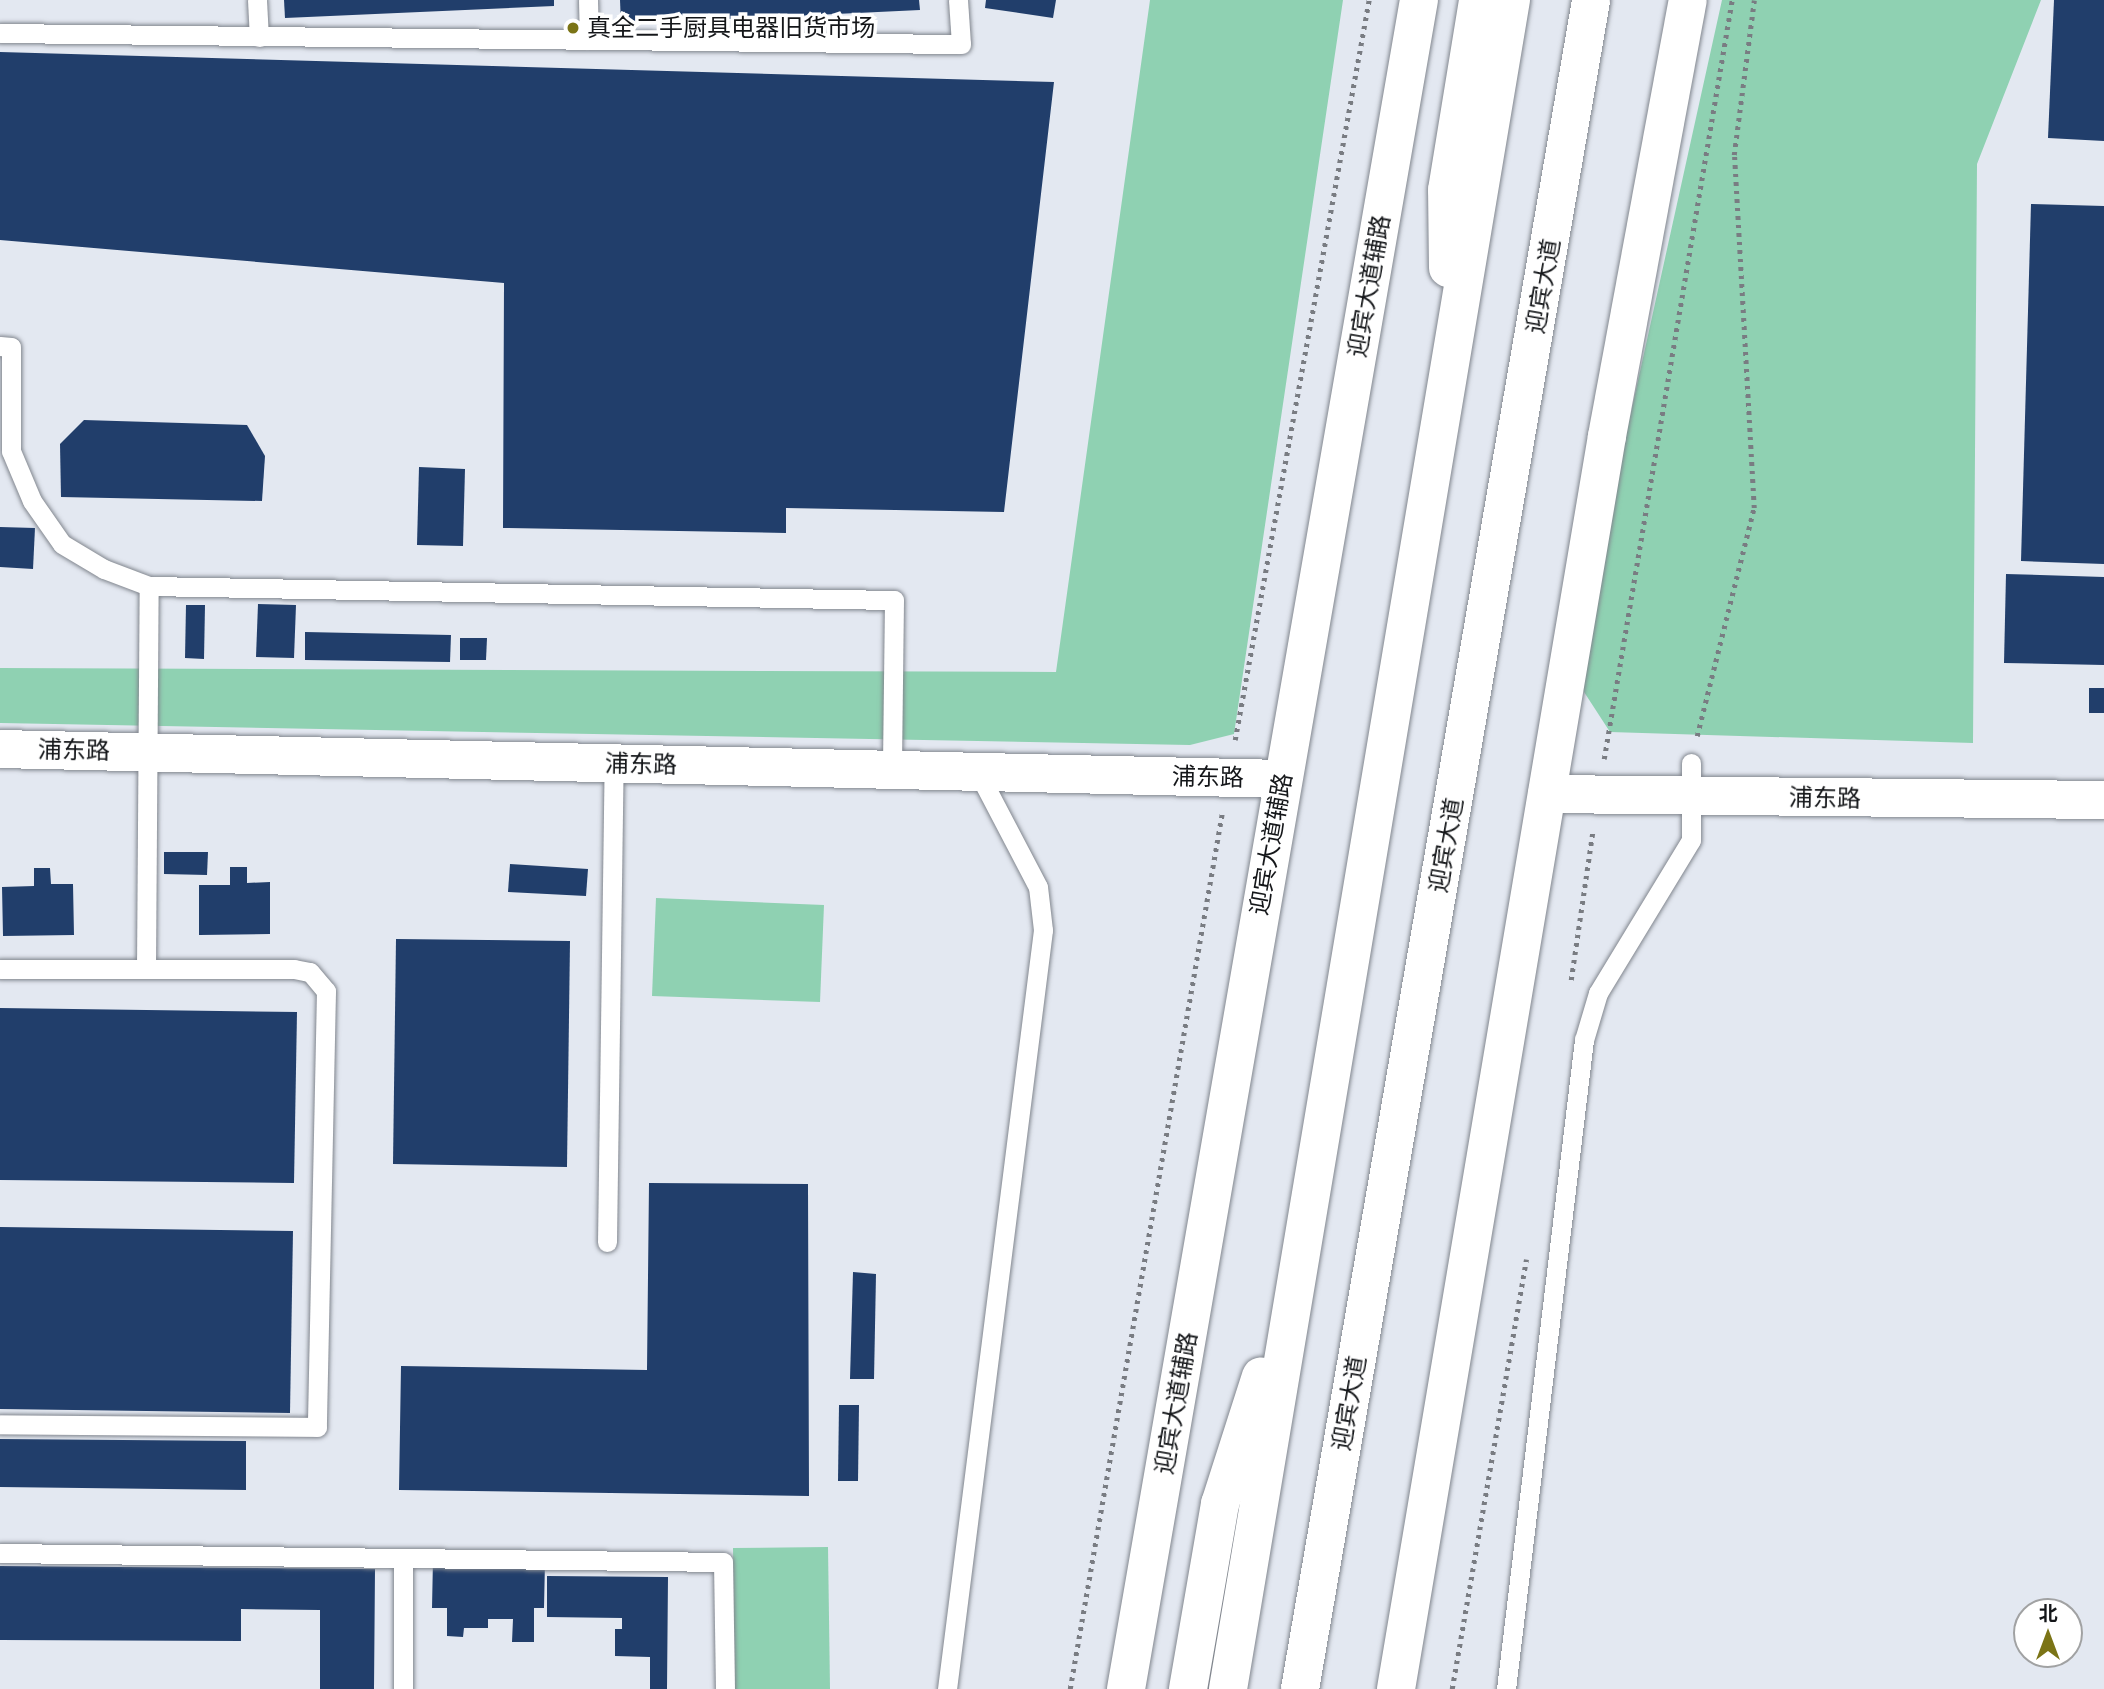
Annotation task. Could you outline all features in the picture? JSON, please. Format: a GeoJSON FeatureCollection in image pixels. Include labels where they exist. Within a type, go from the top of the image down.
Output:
{"type":"FeatureCollection","features":[{"type":"Feature","properties":{"kind":"main road","name":"迎宾大道辅路"},"geometry":{"type":"LineString","coordinates":[[1126,1689],[1419,0]]}},
{"type":"Feature","properties":{"kind":"main road"},"geometry":{"type":"LineString","coordinates":[[1450,361],[1447,190],[1478,0]]}},
{"type":"Feature","properties":{"kind":"main road"},"geometry":{"type":"LineString","coordinates":[[1228,1689],[1511,0]]}},
{"type":"Feature","properties":{"kind":"main road","name":"迎宾大道"},"geometry":{"type":"LineString","coordinates":[[1300,1689],[1591,0]]}},
{"type":"Feature","properties":{"kind":"main road"},"geometry":{"type":"LineString","coordinates":[[1552,229],[1615,0]]}},
{"type":"Feature","properties":{"kind":"main road"},"geometry":{"type":"LineString","coordinates":[[1396,1689],[1547,794],[1688,0]]}},
{"type":"Feature","properties":{"kind":"main road","name":"浦东路"},"geometry":{"type":"LineString","coordinates":[[0,748],[1282,779]]}},
{"type":"Feature","properties":{"kind":"main road","name":"浦东路"},"geometry":{"type":"LineString","coordinates":[[1547,794],[1691,780],[2104,800]]}},
{"type":"Feature","properties":{"kind":"main road"},"geometry":{"type":"LineString","coordinates":[[1188,1689],[1220,1504],[1303,1244]]}},
{"type":"Feature","properties":{"kind":"lane"},"geometry":{"type":"LineString","coordinates":[[257,0],[259,37]]}},
{"type":"Feature","properties":{"kind":"lane"},"geometry":{"type":"LineString","coordinates":[[587,0],[589,40]]}},
{"type":"Feature","properties":{"kind":"lane"},"geometry":{"type":"LineString","coordinates":[[0,33],[961,44],[958,0]]}},
{"type":"Feature","properties":{"kind":"lane"},"geometry":{"type":"LineString","coordinates":[[0,346],[11,347],[11,451],[32,501],[62,544],[149,586],[894,600],[892,770]]}},
{"type":"Feature","properties":{"kind":"lane"},"geometry":{"type":"LineString","coordinates":[[146,969],[149,586]]}},
{"type":"Feature","properties":{"kind":"lane"},"geometry":{"type":"LineString","coordinates":[[607,1242],[614,764]]}},
{"type":"Feature","properties":{"kind":"lane"},"geometry":{"type":"LineString","coordinates":[[947,1689],[1043,930],[1038,887],[978,772]]}},
{"type":"Feature","properties":{"kind":"lane"},"geometry":{"type":"LineString","coordinates":[[1506,1689],[1584,1040],[1598,993],[1691,841],[1691,780]]}},
{"type":"Feature","properties":{"kind":"lane"},"geometry":{"type":"LineString","coordinates":[[0,969],[295,969],[310,972],[326,991],[317,1427],[0,1424]]}},
{"type":"Feature","properties":{"kind":"lane"},"geometry":{"type":"LineString","coordinates":[[0,1553],[723,1562],[725,1689]]}},
{"type":"Feature","properties":{"kind":"lane"},"geometry":{"type":"LineString","coordinates":[[402,1689],[403,1558]]}},
{"type":"Feature","properties":{"kind":"path"},"geometry":{"type":"LineString","coordinates":[[1070,1689],[1228,778],[1369,0]]}},
{"type":"Feature","properties":{"kind":"path"},"geometry":{"type":"LineString","coordinates":[[1618,668],[1732,0]]}},
{"type":"Feature","properties":{"kind":"path"},"geometry":{"type":"LineString","coordinates":[[1691,780],[1754,508],[1734,155],[1754,0]]}},
{"type":"Feature","properties":{"kind":"green space"},"geometry":{"type":"Polygon","coordinates":[[[1150,0],[1343,0],[1234,734],[1190,745],[0,723],[0,668],[1056,672],[1150,0]]]}},
{"type":"Feature","properties":{"kind":"green space"},"geometry":{"type":"Polygon","coordinates":[[[1722,0],[2041,0],[1977,164],[1973,743],[1610,732],[1573,675],[1722,0]]]}},
{"type":"Feature","properties":{"kind":"green space"},"geometry":{"type":"Polygon","coordinates":[[[656,898],[824,905],[820,1002],[652,996],[656,898]]]}},
{"type":"Feature","properties":{"kind":"green space"},"geometry":{"type":"Polygon","coordinates":[[[828,1547],[830,1689],[735,1689],[733,1548],[828,1547]]]}},
{"type":"Feature","properties":{"kind":"building"},"geometry":{"type":"Polygon","coordinates":[[[284,0],[554,0],[554,6],[285,18],[284,0]]]}},
{"type":"Feature","properties":{"kind":"building"},"geometry":{"type":"Polygon","coordinates":[[[620,0],[919,0],[920,10],[621,24],[620,0]]]}},
{"type":"Feature","properties":{"kind":"building"},"geometry":{"type":"Polygon","coordinates":[[[986,0],[1056,0],[1053,18],[985,8],[986,0]]]}},
{"type":"Feature","properties":{"kind":"building"},"geometry":{"type":"Polygon","coordinates":[[[2054,0],[2104,0],[2104,141],[2048,138],[2054,0]]]}},
{"type":"Feature","properties":{"kind":"building"},"geometry":{"type":"Polygon","coordinates":[[[0,52],[1054,82],[1004,512],[786,508],[786,533],[503,528],[504,283],[0,240],[0,52]]]}},
{"type":"Feature","properties":{"kind":"building"},"geometry":{"type":"Polygon","coordinates":[[[2031,204],[2104,206],[2104,564],[2021,561],[2031,204]]]}},
{"type":"Feature","properties":{"kind":"building"},"geometry":{"type":"Polygon","coordinates":[[[84,420],[247,425],[265,456],[262,501],[61,497],[60,444],[84,420]]]}},
{"type":"Feature","properties":{"kind":"building"},"geometry":{"type":"Polygon","coordinates":[[[419,467],[465,469],[463,546],[417,545],[419,467]]]}},
{"type":"Feature","properties":{"kind":"building"},"geometry":{"type":"Polygon","coordinates":[[[0,527],[35,528],[33,569],[0,567],[0,527]]]}},
{"type":"Feature","properties":{"kind":"building"},"geometry":{"type":"Polygon","coordinates":[[[2006,574],[2104,577],[2104,665],[2004,663],[2006,574]]]}},
{"type":"Feature","properties":{"kind":"building"},"geometry":{"type":"Polygon","coordinates":[[[258,604],[296,605],[294,658],[256,657],[258,604]]]}},
{"type":"Feature","properties":{"kind":"building"},"geometry":{"type":"Polygon","coordinates":[[[186,605],[205,605],[204,659],[185,658],[186,605]]]}},
{"type":"Feature","properties":{"kind":"building"},"geometry":{"type":"Polygon","coordinates":[[[305,632],[451,635],[450,662],[305,660],[305,632]]]}},
{"type":"Feature","properties":{"kind":"building"},"geometry":{"type":"Polygon","coordinates":[[[460,638],[487,638],[486,660],[460,660],[460,638]]]}},
{"type":"Feature","properties":{"kind":"building"},"geometry":{"type":"Polygon","coordinates":[[[2089,688],[2104,688],[2104,713],[2089,713],[2089,688]]]}},
{"type":"Feature","properties":{"kind":"building"},"geometry":{"type":"Polygon","coordinates":[[[164,852],[208,852],[207,875],[164,874],[164,852]]]}},
{"type":"Feature","properties":{"kind":"building"},"geometry":{"type":"Polygon","coordinates":[[[510,864],[588,869],[586,896],[508,892],[510,864]]]}},
{"type":"Feature","properties":{"kind":"building"},"geometry":{"type":"Polygon","coordinates":[[[230,867],[247,867],[247,883],[270,882],[270,934],[199,935],[199,885],[230,885],[230,867]]]}},
{"type":"Feature","properties":{"kind":"building"},"geometry":{"type":"Polygon","coordinates":[[[34,868],[50,868],[51,884],[73,884],[74,935],[3,936],[2,887],[34,886],[34,868]]]}},
{"type":"Feature","properties":{"kind":"building"},"geometry":{"type":"Polygon","coordinates":[[[396,939],[570,941],[567,1167],[393,1164],[396,939]]]}},
{"type":"Feature","properties":{"kind":"building"},"geometry":{"type":"Polygon","coordinates":[[[0,1008],[297,1012],[294,1183],[0,1180],[0,1008]]]}},
{"type":"Feature","properties":{"kind":"building"},"geometry":{"type":"Polygon","coordinates":[[[649,1183],[808,1184],[809,1496],[399,1490],[401,1366],[647,1370],[649,1183]]]}},
{"type":"Feature","properties":{"kind":"building"},"geometry":{"type":"Polygon","coordinates":[[[0,1227],[293,1231],[290,1413],[0,1409],[0,1227]]]}},
{"type":"Feature","properties":{"kind":"building"},"geometry":{"type":"Polygon","coordinates":[[[853,1272],[876,1274],[874,1379],[850,1379],[853,1272]]]}},
{"type":"Feature","properties":{"kind":"building"},"geometry":{"type":"Polygon","coordinates":[[[839,1405],[859,1405],[858,1481],[838,1481],[839,1405]]]}},
{"type":"Feature","properties":{"kind":"building"},"geometry":{"type":"Polygon","coordinates":[[[0,1439],[246,1441],[246,1490],[0,1487],[0,1439]]]}},
{"type":"Feature","properties":{"kind":"building"},"geometry":{"type":"Polygon","coordinates":[[[433,1559],[545,1561],[544,1608],[534,1608],[534,1642],[512,1642],[513,1619],[488,1619],[488,1628],[464,1628],[463,1637],[447,1636],[447,1608],[432,1608],[433,1559]]]}},
{"type":"Feature","properties":{"kind":"building"},"geometry":{"type":"Polygon","coordinates":[[[0,1566],[375,1569],[374,1689],[320,1689],[320,1610],[241,1609],[241,1641],[0,1640],[0,1566]]]}},
{"type":"Feature","properties":{"kind":"building"},"geometry":{"type":"Polygon","coordinates":[[[547,1576],[668,1577],[667,1689],[650,1689],[650,1657],[615,1656],[615,1629],[622,1629],[622,1618],[547,1617],[547,1576]]]}},
{"type":"Feature","properties":{"kind":"place","name":"真全二手厨具电器旧货市场"},"geometry":{"type":"Point","coordinates":[573,28]}}]}
